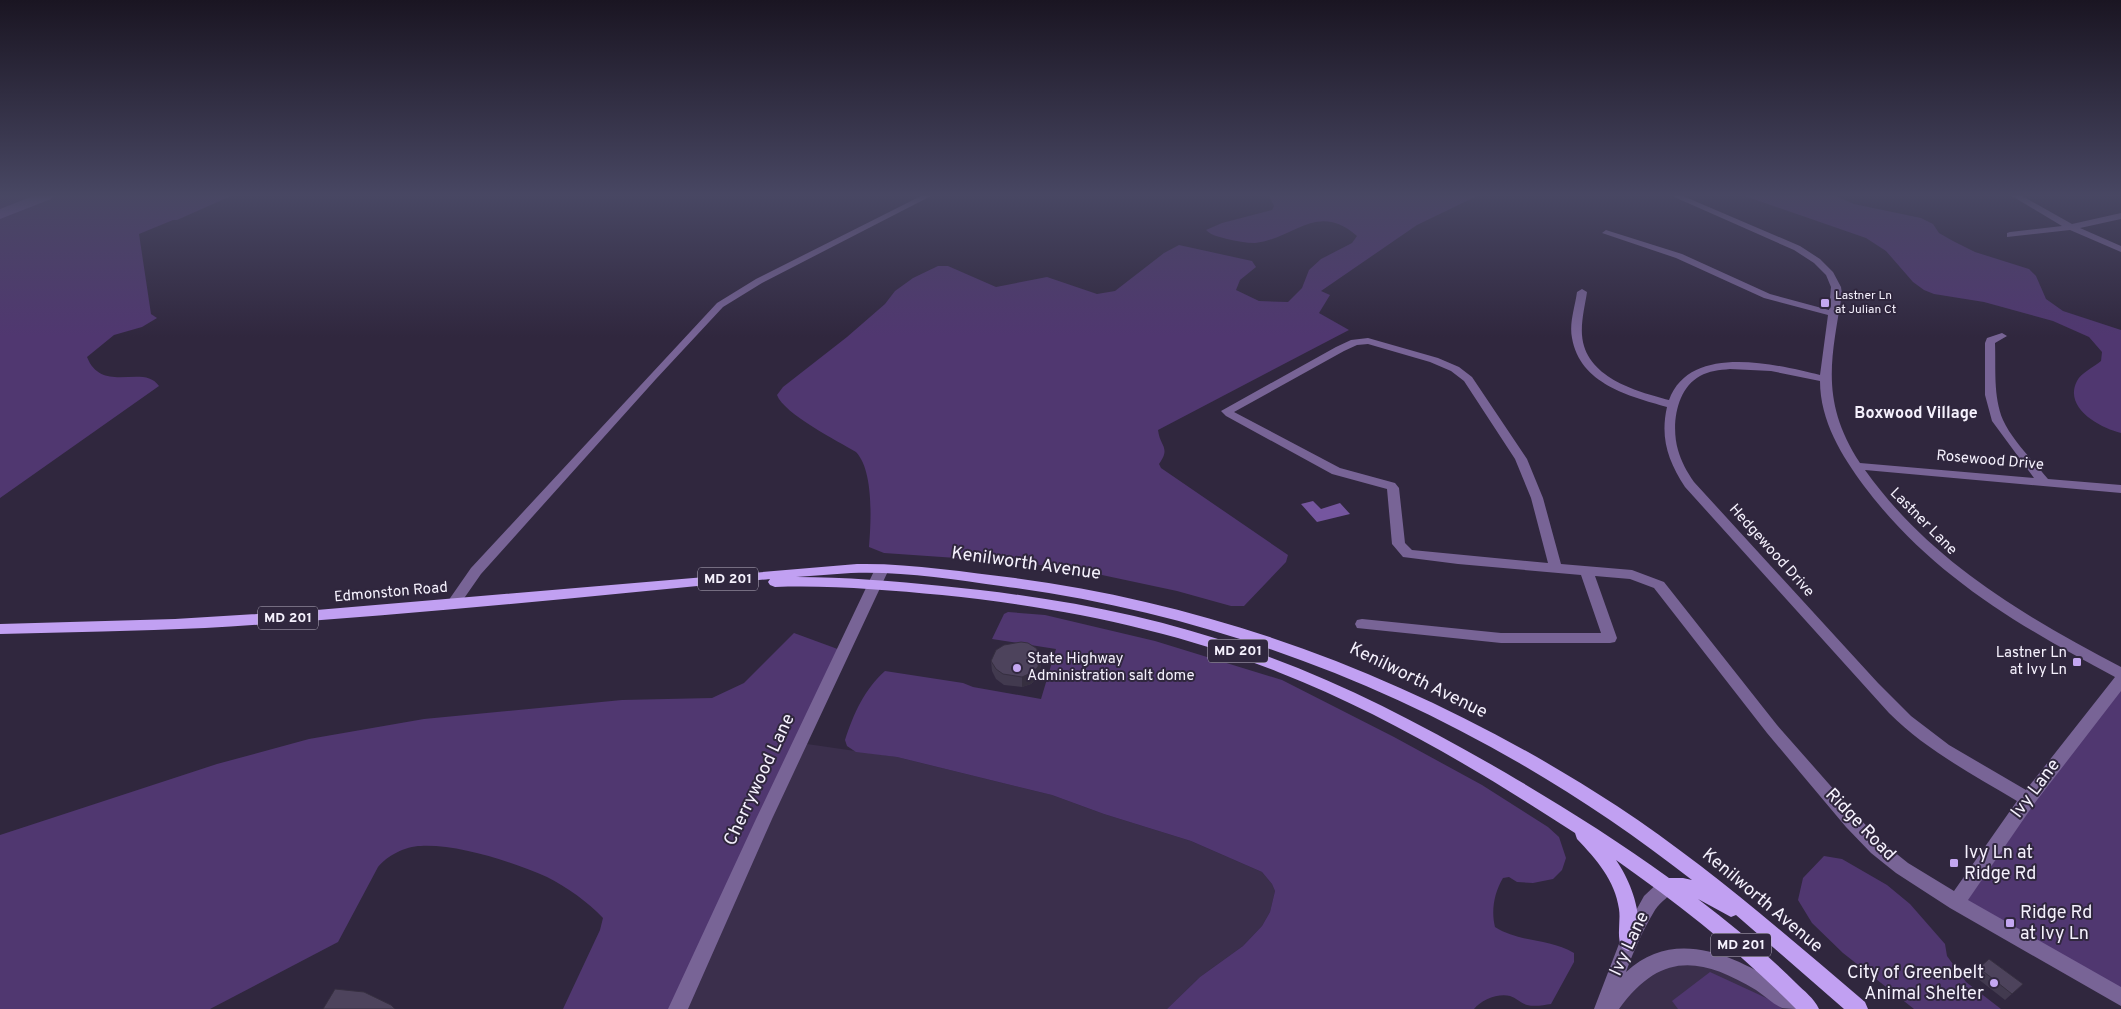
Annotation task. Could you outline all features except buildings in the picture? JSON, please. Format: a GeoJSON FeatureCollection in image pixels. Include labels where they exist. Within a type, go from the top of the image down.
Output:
{"type":"FeatureCollection","features":[{"type":"Feature","properties":{"kind":"main road","name":"Edmonston Road"},"geometry":{"type":"LineString","coordinates":[[0,629],[231,621],[575,593],[878,577]]}},
{"type":"Feature","properties":{"kind":"main road","name":"MD 201"},"geometry":{"type":"LineString","coordinates":[[878,577],[1097,613],[1172,630],[1237,650],[1314,680],[1388,716],[1474,763],[1567,818],[1668,886],[1761,962],[1809,1009]]}},
{"type":"Feature","properties":{"kind":"main road","name":"Kenilworth Avenue"},"geometry":{"type":"LineString","coordinates":[[878,577],[994,579],[1113,598],[1208,621],[1335,664],[1404,694],[1457,721],[1618,816],[1680,860],[1760,925],[1858,1009]]}},
{"type":"Feature","properties":{"kind":"main road"},"geometry":{"type":"LineString","coordinates":[[1567,818],[1602,854],[1623,886],[1627,899],[1630,923],[1628,942]]}},
{"type":"Feature","properties":{"kind":"main road"},"geometry":{"type":"LineString","coordinates":[[1668,886],[1679,885],[1699,892],[1760,925]]}},
{"type":"Feature","properties":{"kind":"street"},"geometry":{"type":"LineString","coordinates":[[454,604],[487,558],[720,305],[759,281],[833,243]]}},
{"type":"Feature","properties":{"kind":"street"},"geometry":{"type":"LineString","coordinates":[[1638,243],[1679,256],[1762,294],[1834,314]]}},
{"type":"Feature","properties":{"kind":"street","name":"Lastner Lane"},"geometry":{"type":"LineString","coordinates":[[1786,243],[1817,261],[1830,274],[1836,287],[1825,378],[1827,400],[1843,445],[1876,497],[1900,524],[1954,573],[2026,623],[2121,674]]}},
{"type":"Feature","properties":{"kind":"street"},"geometry":{"type":"LineString","coordinates":[[2108,243],[2121,249]]}},
{"type":"Feature","properties":{"kind":"street"},"geometry":{"type":"LineString","coordinates":[[1582,292],[1576,326],[1577,338],[1579,349],[1588,364],[1603,378],[1619,387],[1673,405]]}},
{"type":"Feature","properties":{"kind":"street"},"geometry":{"type":"LineString","coordinates":[[2002,336],[1991,340],[1990,343],[1993,406],[2004,430],[2045,483]]}},
{"type":"Feature","properties":{"kind":"street"},"geometry":{"type":"LineString","coordinates":[[1362,624],[1501,638],[1610,638],[1587,572],[1458,560],[1408,554],[1399,544],[1393,488],[1391,486],[1336,471],[1227,411],[1358,341],[1368,341],[1408,352],[1455,369],[1474,386],[1521,459],[1537,498],[1556,569]]}},
{"type":"Feature","properties":{"kind":"street","name":"Hedgewood Drive"},"geometry":{"type":"LineString","coordinates":[[1825,378],[1765,367],[1739,366],[1720,367],[1690,378],[1678,390],[1668,426],[1668,437],[1672,454],[1681,473],[1694,490],[1873,688],[1897,712],[1942,747],[2028,799]]}},
{"type":"Feature","properties":{"kind":"street","name":"Rosewood Drive"},"geometry":{"type":"LineString","coordinates":[[1856,466],[2121,490]]}},
{"type":"Feature","properties":{"kind":"street","name":"Ridge Road"},"geometry":{"type":"LineString","coordinates":[[1587,572],[1632,575],[1659,585],[1766,722],[1852,822],[1877,848],[1902,868],[1956,902],[2121,997]]}},
{"type":"Feature","properties":{"kind":"street","name":"Cherrywood Lane"},"geometry":{"type":"LineString","coordinates":[[678,1009],[764,819],[878,577]]}},
{"type":"Feature","properties":{"kind":"street","name":"Ivy Lane"},"geometry":{"type":"LineString","coordinates":[[1956,902],[2028,799],[2121,680]]}},
{"type":"Feature","properties":{"kind":"street","name":"Ivy Lane"},"geometry":{"type":"LineString","coordinates":[[1603,1009],[1628,942],[1650,902],[1668,886]]}},
{"type":"Feature","properties":{"kind":"street","name":"Ivy Lane"},"geometry":{"type":"LineString","coordinates":[[1608,1009],[1639,972],[1663,960],[1684,956],[1710,960],[1740,971],[1799,1009]]}},
{"type":"Feature","properties":{"kind":"shaded area"},"geometry":{"type":"Polygon","coordinates":[[[0,243],[140,243],[151,314],[157,318],[142,327],[114,335],[87,357],[94,368],[102,374],[112,377],[144,377],[152,380],[159,386],[0,498],[0,243]]]}},
{"type":"Feature","properties":{"kind":"shaded area"},"geometry":{"type":"Polygon","coordinates":[[[1352,243],[1391,243],[1321,291],[1330,295],[1319,313],[1349,330],[1158,430],[1164,447],[1164,454],[1159,464],[1161,468],[1288,555],[1286,562],[1244,606],[1231,606],[1177,591],[1102,575],[1027,563],[884,553],[869,547],[869,484],[862,461],[856,452],[800,418],[777,395],[783,387],[847,337],[885,304],[895,291],[913,278],[938,266],[948,266],[996,287],[1047,277],[1097,294],[1115,291],[1164,253],[1179,245],[1252,261],[1256,267],[1240,280],[1236,290],[1259,301],[1288,302],[1302,288],[1309,270],[1321,259],[1352,243]]]}},
{"type":"Feature","properties":{"kind":"shaded area"},"geometry":{"type":"Polygon","coordinates":[[[1874,243],[1957,243],[1975,252],[2029,269],[2036,276],[2046,299],[2063,311],[2121,330],[2121,433],[2103,427],[2094,421],[2079,408],[2075,400],[2074,391],[2079,378],[2101,361],[2102,352],[2089,337],[2053,321],[1984,302],[1934,294],[1924,290],[1913,282],[1886,251],[1874,243]]]}},
{"type":"Feature","properties":{"kind":"shaded area"},"geometry":{"type":"Polygon","coordinates":[[[1313,501],[1321,509],[1340,503],[1350,514],[1317,522],[1301,504],[1313,501]]]}},
{"type":"Feature","properties":{"kind":"shaded area"},"geometry":{"type":"Polygon","coordinates":[[[1008,612],[1045,615],[1155,641],[1282,680],[1394,737],[1482,785],[1548,827],[1559,837],[1566,858],[1562,870],[1553,879],[1533,883],[1517,882],[1509,877],[1503,878],[1495,896],[1493,915],[1495,927],[1505,932],[1514,936],[1555,945],[1574,953],[1574,962],[1551,1004],[1527,1005],[1512,997],[1500,995],[1490,998],[1474,1009],[1167,1009],[1200,977],[1243,946],[1262,926],[1270,912],[1275,891],[1262,872],[1191,841],[1104,814],[1052,795],[897,757],[856,752],[847,746],[845,740],[865,694],[885,671],[963,683],[973,687],[1041,699],[1056,649],[992,639],[1004,614],[1008,612]]]}},
{"type":"Feature","properties":{"kind":"shaded area"},"geometry":{"type":"Polygon","coordinates":[[[794,633],[843,651],[678,1009],[563,1009],[600,930],[603,918],[570,890],[534,871],[468,851],[435,846],[415,846],[397,852],[378,867],[338,942],[210,1009],[0,1009],[0,835],[217,764],[309,739],[424,719],[622,700],[712,698],[744,683],[794,633]]]}},
{"type":"Feature","properties":{"kind":"shaded area"},"geometry":{"type":"Polygon","coordinates":[[[2121,680],[2121,997],[1956,902],[2121,680]]]}},
{"type":"Feature","properties":{"kind":"shaded area"},"geometry":{"type":"Polygon","coordinates":[[[800,743],[897,757],[1052,795],[1104,814],[1191,841],[1262,872],[1275,891],[1270,912],[1262,926],[1243,946],[1200,977],[1167,1009],[678,1009],[800,743]]]}},
{"type":"Feature","properties":{"kind":"shaded area"},"geometry":{"type":"Polygon","coordinates":[[[1824,856],[1842,859],[1887,885],[1910,904],[1945,944],[1947,956],[1966,982],[2001,1009],[1914,1009],[1843,953],[1812,923],[1798,900],[1803,878],[1824,856]]]}},
{"type":"Feature","properties":{"kind":"shaded area"},"geometry":{"type":"Polygon","coordinates":[[[1710,960],[1799,1009],[1608,1009],[1639,972],[1710,960]]]}},
{"type":"Feature","properties":{"kind":"shaded area"},"geometry":{"type":"Polygon","coordinates":[[[1710,972],[1775,1002],[1782,1009],[1678,1009],[1672,1001],[1710,972]]]}},
{"type":"Feature","properties":{"kind":"place","name":"Lastner Ln at Julian Ct"},"geometry":{"type":"Point","coordinates":[1825,303]}},
{"type":"Feature","properties":{"kind":"place","name":"Lastner Ln at Ivy Ln"},"geometry":{"type":"Point","coordinates":[2077,662]}},
{"type":"Feature","properties":{"kind":"place","name":"State Highway Administration salt dome"},"geometry":{"type":"Point","coordinates":[1017,668]}},
{"type":"Feature","properties":{"kind":"place","name":"Ivy Ln at Ridge Rd"},"geometry":{"type":"Point","coordinates":[1954,863]}},
{"type":"Feature","properties":{"kind":"place","name":"Ridge Rd at Ivy Ln"},"geometry":{"type":"Point","coordinates":[2010,923]}},
{"type":"Feature","properties":{"kind":"place","name":"City of Greenbelt Animal Shelter"},"geometry":{"type":"Point","coordinates":[1994,983]}},
{"type":"Feature","properties":{"kind":"district","name":"Boxwood Village"},"geometry":{"type":"Point","coordinates":[1916,414]}}]}
